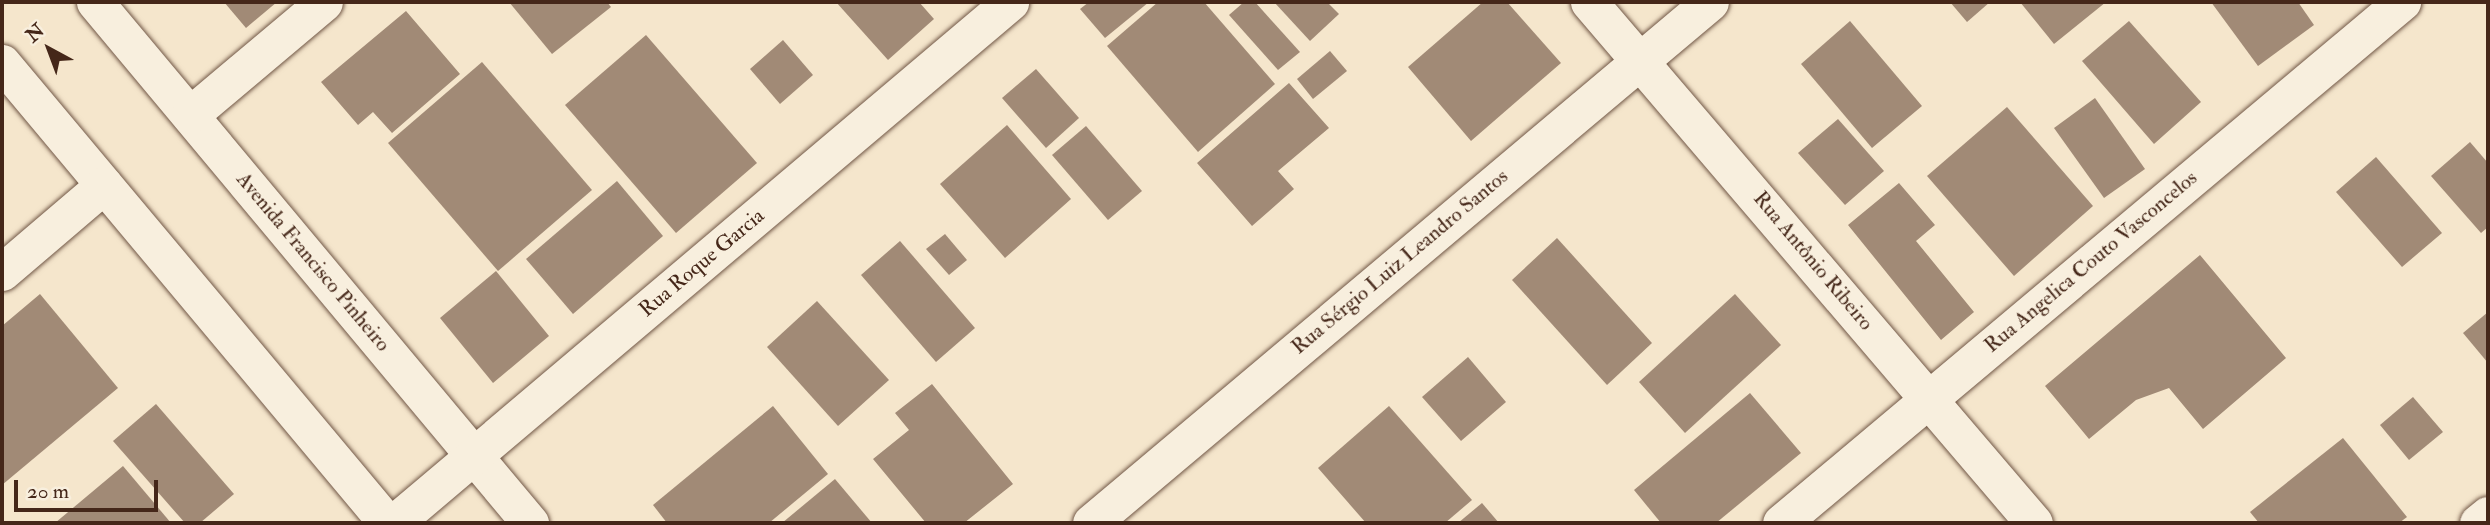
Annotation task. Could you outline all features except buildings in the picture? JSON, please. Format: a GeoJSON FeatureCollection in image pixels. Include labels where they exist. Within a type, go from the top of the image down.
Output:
{"type":"FeatureCollection","features":[{"type":"Feature","properties":{"kind":"street","name":"Avenida Francisco Pinheiro"},"geometry":{"type":"LineString","coordinates":[[95,2],[530,523]]}},
{"type":"Feature","properties":{"kind":"street"},"geometry":{"type":"LineString","coordinates":[[190,115],[324,2]]}},
{"type":"Feature","properties":{"kind":"street","name":"Rua Roque Garcia"},"geometry":{"type":"LineString","coordinates":[[394,523],[1010,2]]}},
{"type":"Feature","properties":{"kind":"street","name":"Rua Antônio Ribeiro"},"geometry":{"type":"LineString","coordinates":[[1589,2],[1641,59],[2034,523]]}},
{"type":"Feature","properties":{"kind":"street","name":"Rua Sérgio Luiz Leandro Santos"},"geometry":{"type":"LineString","coordinates":[[1091,523],[1710,2]]}},
{"type":"Feature","properties":{"kind":"street","name":"Rua Angelica Couto Vasconcelos"},"geometry":{"type":"LineString","coordinates":[[1781,523],[2402,2]]}},
{"type":"Feature","properties":{"kind":"street"},"geometry":{"type":"LineString","coordinates":[[2,64],[387,523]]}},
{"type":"Feature","properties":{"kind":"street"},"geometry":{"type":"LineString","coordinates":[[2,272],[104,185]]}},
{"type":"Feature","properties":{"kind":"street"},"geometry":{"type":"LineString","coordinates":[[2478,523],[2488,515]]}}]}
